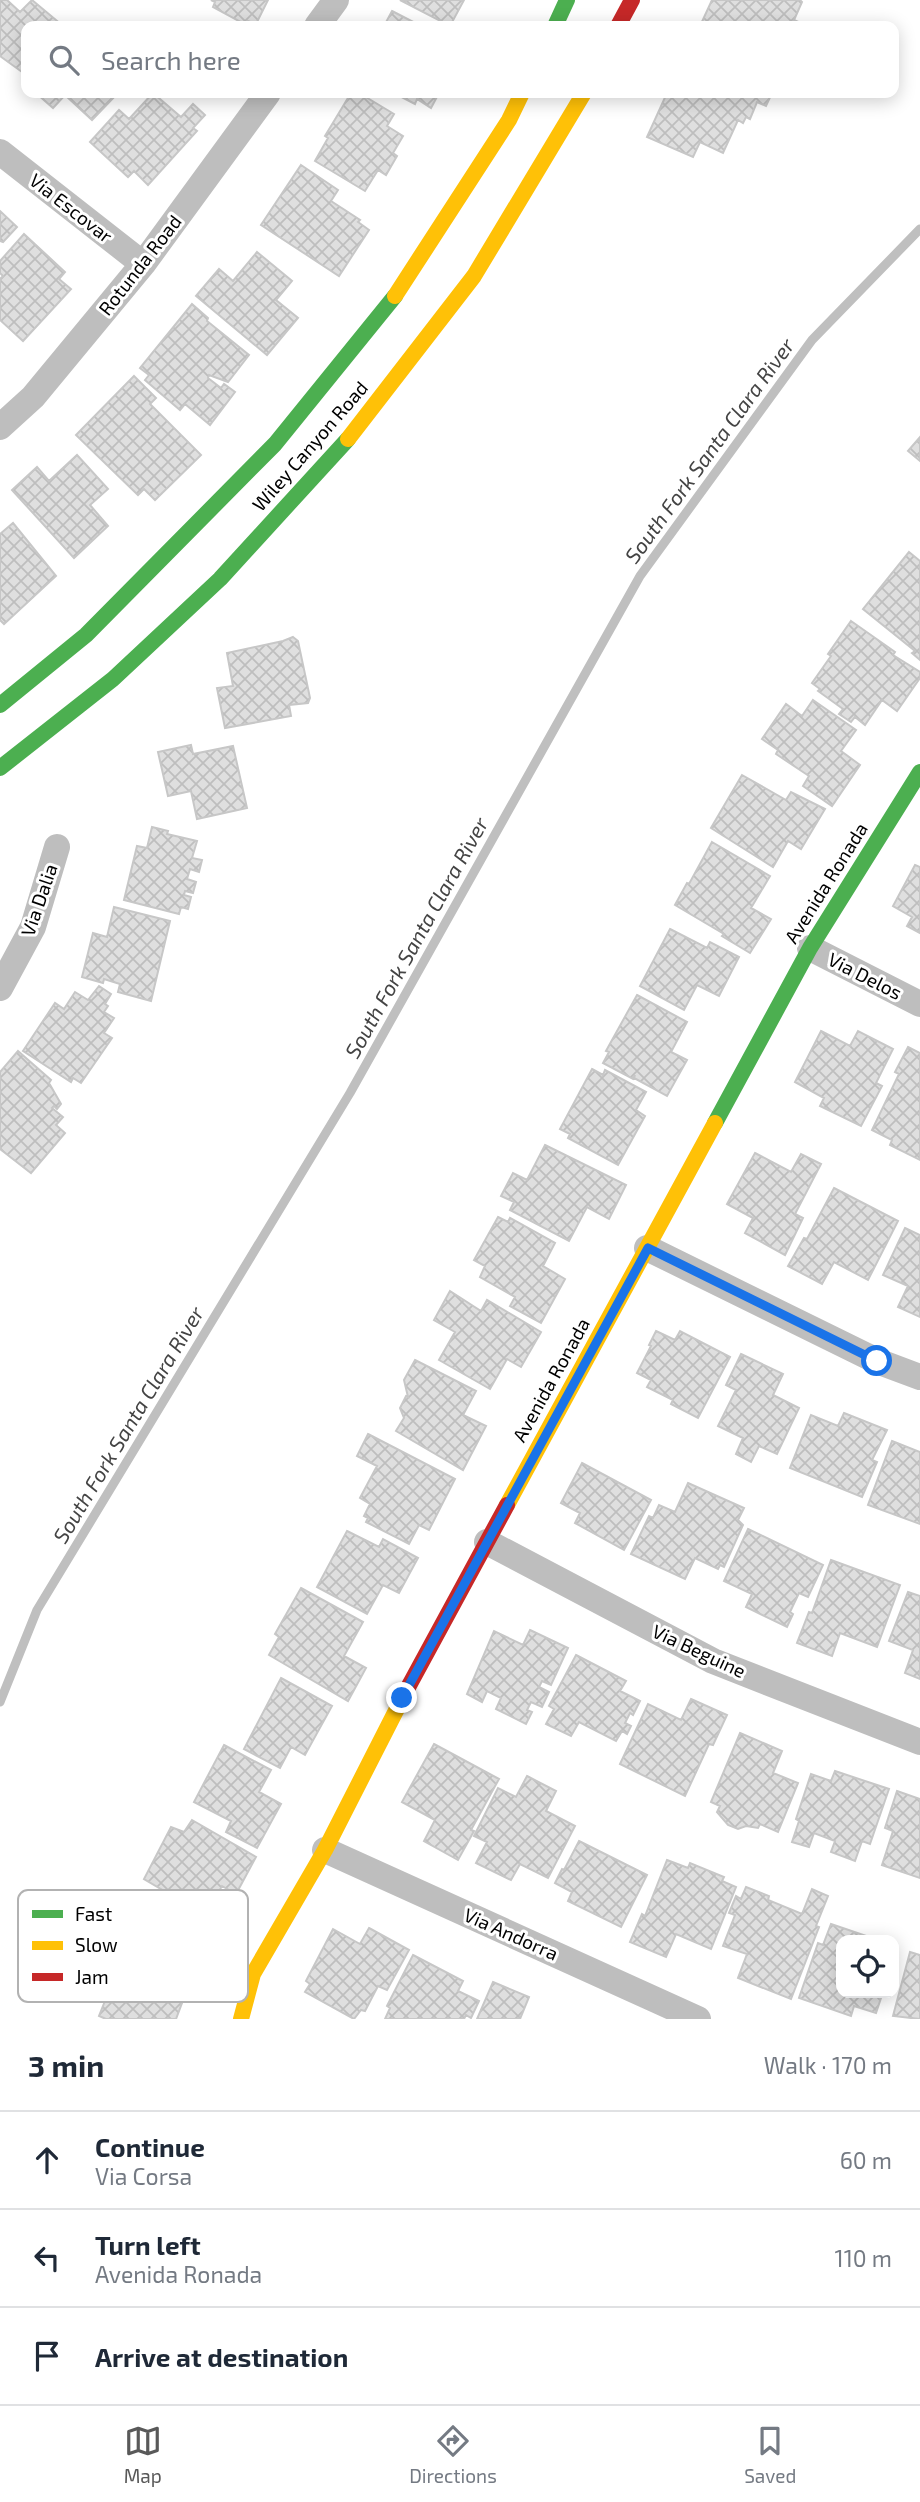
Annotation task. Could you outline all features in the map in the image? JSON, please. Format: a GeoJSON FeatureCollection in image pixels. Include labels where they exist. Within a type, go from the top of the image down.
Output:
{"type":"FeatureCollection","features":[{"type":"Feature","properties":{"kind":"main road"},"geometry":{"type":"LineString","coordinates":[[557,21],[567,0]]}},
{"type":"Feature","properties":{"kind":"main road"},"geometry":{"type":"LineString","coordinates":[[621,21],[632,0]]}},
{"type":"Feature","properties":{"kind":"main road","name":"Wiley Canyon Road"},"geometry":{"type":"LineString","coordinates":[[0,705],[86,635],[275,444],[398,292],[509,120],[520,98]]}},
{"type":"Feature","properties":{"kind":"main road","name":"Wiley Canyon Road"},"geometry":{"type":"LineString","coordinates":[[0,768],[113,679],[220,579],[338,451],[474,276],[581,98]]}},
{"type":"Feature","properties":{"kind":"main road","name":"Avenida Ronada"},"geometry":{"type":"LineString","coordinates":[[248,1993],[253,1974],[325,1850],[402,1698],[810,948],[920,772]]}},
{"type":"Feature","properties":{"kind":"main road","name":"Avenida Ronada"},"geometry":{"type":"LineString","coordinates":[[241,2019],[246,2002]]}},
{"type":"Feature","properties":{"kind":"street"},"geometry":{"type":"LineString","coordinates":[[321,21],[336,0]]}},
{"type":"Feature","properties":{"kind":"street","name":"Rotunda Road"},"geometry":{"type":"LineString","coordinates":[[0,427],[33,397],[143,264],[264,98]]}},
{"type":"Feature","properties":{"kind":"street","name":"Via Escovar"},"geometry":{"type":"LineString","coordinates":[[0,152],[143,264]]}},
{"type":"Feature","properties":{"kind":"street","name":"Via Dalia"},"geometry":{"type":"LineString","coordinates":[[0,988],[33,927],[57,847]]}},
{"type":"Feature","properties":{"kind":"street","name":"Via Delos"},"geometry":{"type":"LineString","coordinates":[[810,948],[920,1004]]}},
{"type":"Feature","properties":{"kind":"street"},"geometry":{"type":"LineString","coordinates":[[648,1248],[877,1361],[920,1377]]}},
{"type":"Feature","properties":{"kind":"street","name":"Via Beguine"},"geometry":{"type":"LineString","coordinates":[[487,1542],[713,1661],[920,1742]]}},
{"type":"Feature","properties":{"kind":"street","name":"Via Andorra"},"geometry":{"type":"LineString","coordinates":[[325,1850],[698,2019]]}},
{"type":"Feature","properties":{"kind":"building"},"geometry":{"type":"Polygon","coordinates":[[[0,0],[7,0],[20,12],[32,0],[57,21],[21,21],[21,71],[0,56],[0,0]]]}},
{"type":"Feature","properties":{"kind":"building"},"geometry":{"type":"Polygon","coordinates":[[[211,0],[268,0],[258,21],[239,21],[213,7],[215,2],[211,0]]]}},
{"type":"Feature","properties":{"kind":"building"},"geometry":{"type":"Polygon","coordinates":[[[400,0],[464,0],[453,21],[440,21],[400,0]]]}},
{"type":"Feature","properties":{"kind":"building"},"geometry":{"type":"Polygon","coordinates":[[[712,0],[802,2],[794,20],[796,21],[702,21],[712,0]]]}},
{"type":"Feature","properties":{"kind":"building"},"geometry":{"type":"Polygon","coordinates":[[[392,11],[411,21],[387,21],[392,11]]]}},
{"type":"Feature","properties":{"kind":"building"},"geometry":{"type":"Polygon","coordinates":[[[42,98],[62,98],[53,108],[42,98]]]}},
{"type":"Feature","properties":{"kind":"building"},"geometry":{"type":"Polygon","coordinates":[[[68,98],[113,98],[92,120],[68,98]]]}},
{"type":"Feature","properties":{"kind":"building"},"geometry":{"type":"Polygon","coordinates":[[[148,98],[159,98],[181,117],[193,104],[205,115],[193,128],[197,131],[148,185],[134,171],[128,177],[90,142],[119,110],[129,119],[148,98]]]}},
{"type":"Feature","properties":{"kind":"building"},"geometry":{"type":"Polygon","coordinates":[[[348,98],[367,98],[394,114],[387,126],[403,136],[393,153],[397,156],[386,175],[378,170],[365,191],[315,161],[328,138],[325,136],[348,98]]]}},
{"type":"Feature","properties":{"kind":"building"},"geometry":{"type":"Polygon","coordinates":[[[404,98],[436,98],[431,108],[417,99],[415,104],[404,98]]]}},
{"type":"Feature","properties":{"kind":"building"},"geometry":{"type":"Polygon","coordinates":[[[665,98],[770,98],[766,106],[757,102],[750,119],[746,117],[743,123],[738,120],[723,153],[700,142],[693,157],[647,137],[665,98]]]}},
{"type":"Feature","properties":{"kind":"building"},"geometry":{"type":"Polygon","coordinates":[[[301,165],[338,190],[331,201],[360,220],[358,222],[369,230],[339,276],[261,225],[301,165]]]}},
{"type":"Feature","properties":{"kind":"building"},"geometry":{"type":"Polygon","coordinates":[[[0,211],[17,227],[3,242],[0,241],[0,211]]]}},
{"type":"Feature","properties":{"kind":"building"},"geometry":{"type":"Polygon","coordinates":[[[24,234],[65,272],[59,279],[71,289],[23,341],[0,320],[0,279],[3,276],[0,273],[0,261],[24,234]]]}},
{"type":"Feature","properties":{"kind":"building"},"geometry":{"type":"Polygon","coordinates":[[[257,252],[292,281],[276,300],[298,318],[267,355],[196,296],[219,269],[233,281],[257,252]]]}},
{"type":"Feature","properties":{"kind":"building"},"geometry":{"type":"Polygon","coordinates":[[[192,304],[208,318],[207,321],[249,355],[228,382],[209,375],[208,378],[221,388],[224,384],[235,392],[210,425],[185,404],[180,410],[145,380],[149,375],[140,368],[192,304]]]}},
{"type":"Feature","properties":{"kind":"building"},"geometry":{"type":"Polygon","coordinates":[[[134,376],[156,398],[150,404],[201,455],[155,500],[144,489],[138,495],[76,435],[134,376]]]}},
{"type":"Feature","properties":{"kind":"building"},"geometry":{"type":"Polygon","coordinates":[[[920,437],[920,461],[908,451],[920,437]]]}},
{"type":"Feature","properties":{"kind":"building"},"geometry":{"type":"Polygon","coordinates":[[[77,455],[108,489],[90,505],[108,526],[74,558],[12,490],[37,467],[49,481],[77,455]]]}},
{"type":"Feature","properties":{"kind":"building"},"geometry":{"type":"Polygon","coordinates":[[[13,523],[56,576],[4,624],[0,620],[0,534],[13,523]]]}},
{"type":"Feature","properties":{"kind":"building"},"geometry":{"type":"Polygon","coordinates":[[[909,552],[920,561],[920,660],[912,653],[915,651],[863,609],[909,552]]]}},
{"type":"Feature","properties":{"kind":"building"},"geometry":{"type":"Polygon","coordinates":[[[851,621],[895,652],[893,655],[920,672],[920,678],[897,711],[882,700],[865,725],[855,717],[851,722],[839,714],[843,709],[818,691],[820,689],[812,683],[851,621]]]}},
{"type":"Feature","properties":{"kind":"building"},"geometry":{"type":"Polygon","coordinates":[[[293,637],[298,641],[310,698],[308,703],[289,705],[291,716],[225,728],[217,688],[233,686],[227,653],[293,637]]]}},
{"type":"Feature","properties":{"kind":"building"},"geometry":{"type":"Polygon","coordinates":[[[813,700],[856,730],[841,751],[860,765],[832,806],[803,786],[809,776],[776,754],[778,750],[762,739],[786,704],[802,716],[813,700]]]}},
{"type":"Feature","properties":{"kind":"building"},"geometry":{"type":"Polygon","coordinates":[[[191,745],[193,754],[233,746],[247,808],[197,819],[191,791],[168,796],[158,752],[191,745]]]}},
{"type":"Feature","properties":{"kind":"building"},"geometry":{"type":"Polygon","coordinates":[[[742,775],[786,800],[791,792],[825,809],[801,849],[788,841],[773,867],[711,828],[742,775]]]}},
{"type":"Feature","properties":{"kind":"building"},"geometry":{"type":"Polygon","coordinates":[[[152,827],[168,831],[167,834],[197,841],[192,858],[202,860],[199,872],[190,869],[187,879],[196,882],[193,893],[185,891],[184,895],[191,897],[188,909],[181,907],[179,914],[124,900],[137,846],[147,848],[152,827]]]}},
{"type":"Feature","properties":{"kind":"building"},"geometry":{"type":"Polygon","coordinates":[[[712,842],[770,876],[751,908],[771,919],[750,953],[675,905],[712,842]]]}},
{"type":"Feature","properties":{"kind":"building"},"geometry":{"type":"Polygon","coordinates":[[[915,865],[920,867],[920,933],[907,926],[912,917],[893,906],[915,865]]]}},
{"type":"Feature","properties":{"kind":"building"},"geometry":{"type":"Polygon","coordinates":[[[114,907],[170,921],[151,1001],[118,992],[120,984],[82,977],[93,933],[107,937],[114,907]]]}},
{"type":"Feature","properties":{"kind":"building"},"geometry":{"type":"Polygon","coordinates":[[[670,929],[707,948],[710,942],[739,957],[719,996],[697,985],[684,1010],[640,986],[670,929]]]}},
{"type":"Feature","properties":{"kind":"building"},"geometry":{"type":"Polygon","coordinates":[[[99,986],[111,994],[104,1012],[114,1018],[104,1033],[112,1038],[81,1083],[73,1078],[71,1082],[23,1051],[55,1003],[64,1009],[75,992],[88,1000],[99,986]]]}},
{"type":"Feature","properties":{"kind":"building"},"geometry":{"type":"Polygon","coordinates":[[[637,995],[687,1022],[671,1052],[687,1060],[667,1096],[634,1078],[635,1075],[633,1079],[603,1063],[609,1052],[606,1051],[637,995]]]}},
{"type":"Feature","properties":{"kind":"building"},"geometry":{"type":"Polygon","coordinates":[[[821,1031],[850,1046],[858,1031],[893,1049],[876,1083],[882,1086],[861,1126],[820,1106],[824,1098],[795,1082],[821,1031]]]}},
{"type":"Feature","properties":{"kind":"building"},"geometry":{"type":"Polygon","coordinates":[[[908,1047],[920,1053],[920,1160],[890,1145],[892,1140],[872,1130],[899,1074],[895,1072],[908,1047]]]}},
{"type":"Feature","properties":{"kind":"building"},"geometry":{"type":"Polygon","coordinates":[[[18,1051],[51,1080],[49,1083],[61,1104],[57,1109],[54,1106],[52,1108],[63,1117],[56,1125],[65,1133],[31,1173],[0,1149],[0,1072],[18,1051]]]}},
{"type":"Feature","properties":{"kind":"building"},"geometry":{"type":"Polygon","coordinates":[[[592,1069],[603,1075],[605,1070],[646,1092],[636,1110],[645,1116],[618,1165],[568,1138],[570,1134],[560,1129],[592,1069]]]}},
{"type":"Feature","properties":{"kind":"building"},"geometry":{"type":"Polygon","coordinates":[[[545,1145],[626,1185],[609,1219],[587,1207],[569,1241],[510,1210],[514,1202],[501,1196],[513,1173],[527,1180],[545,1145]]]}},
{"type":"Feature","properties":{"kind":"building"},"geometry":{"type":"Polygon","coordinates":[[[755,1153],[791,1172],[801,1154],[821,1164],[795,1214],[803,1218],[785,1255],[745,1233],[753,1218],[727,1204],[755,1153]]]}},
{"type":"Feature","properties":{"kind":"building"},"geometry":{"type":"Polygon","coordinates":[[[834,1188],[898,1221],[868,1280],[834,1262],[822,1284],[788,1266],[804,1238],[807,1239],[834,1188]]]}},
{"type":"Feature","properties":{"kind":"building"},"geometry":{"type":"Polygon","coordinates":[[[498,1217],[508,1222],[510,1218],[555,1243],[543,1266],[565,1279],[541,1323],[510,1306],[515,1297],[480,1277],[485,1266],[474,1260],[498,1217]]]}},
{"type":"Feature","properties":{"kind":"building"},"geometry":{"type":"Polygon","coordinates":[[[905,1228],[920,1235],[920,1317],[898,1307],[908,1286],[883,1275],[905,1228]]]}},
{"type":"Feature","properties":{"kind":"building"},"geometry":{"type":"Polygon","coordinates":[[[450,1291],[481,1311],[487,1300],[541,1332],[521,1367],[507,1359],[490,1389],[439,1360],[455,1332],[434,1320],[450,1291]]]}},
{"type":"Feature","properties":{"kind":"building"},"geometry":{"type":"Polygon","coordinates":[[[656,1331],[675,1340],[680,1331],[730,1357],[698,1418],[671,1404],[673,1400],[647,1387],[651,1380],[637,1373],[656,1331]]]}},
{"type":"Feature","properties":{"kind":"building"},"geometry":{"type":"Polygon","coordinates":[[[741,1354],[783,1374],[773,1395],[799,1408],[777,1454],[759,1446],[751,1462],[736,1454],[743,1438],[718,1426],[736,1390],[726,1385],[741,1354]]]}},
{"type":"Feature","properties":{"kind":"building"},"geometry":{"type":"Polygon","coordinates":[[[415,1360],[476,1391],[463,1415],[486,1426],[463,1470],[396,1431],[404,1418],[400,1408],[406,1396],[408,1397],[404,1380],[415,1360]]]}},
{"type":"Feature","properties":{"kind":"building"},"geometry":{"type":"Polygon","coordinates":[[[844,1413],[887,1430],[872,1460],[877,1462],[862,1497],[790,1468],[811,1415],[838,1426],[844,1413]]]}},
{"type":"Feature","properties":{"kind":"building"},"geometry":{"type":"Polygon","coordinates":[[[368,1434],[455,1479],[429,1530],[419,1525],[409,1544],[366,1522],[368,1518],[364,1516],[370,1504],[360,1498],[377,1466],[357,1456],[368,1434]]]}},
{"type":"Feature","properties":{"kind":"building"},"geometry":{"type":"Polygon","coordinates":[[[892,1441],[920,1452],[920,1524],[868,1505],[892,1441]]]}},
{"type":"Feature","properties":{"kind":"building"},"geometry":{"type":"Polygon","coordinates":[[[582,1463],[651,1500],[624,1550],[575,1523],[580,1513],[561,1503],[582,1463]]]}},
{"type":"Feature","properties":{"kind":"building"},"geometry":{"type":"Polygon","coordinates":[[[688,1483],[744,1508],[738,1520],[743,1525],[724,1567],[720,1565],[718,1569],[695,1558],[685,1579],[631,1554],[649,1516],[653,1518],[659,1505],[675,1512],[688,1483]]]}},
{"type":"Feature","properties":{"kind":"building"},"geometry":{"type":"Polygon","coordinates":[[[748,1529],[823,1565],[808,1597],[799,1593],[790,1612],[793,1614],[787,1627],[746,1607],[752,1594],[724,1581],[748,1529]]]}},
{"type":"Feature","properties":{"kind":"building"},"geometry":{"type":"Polygon","coordinates":[[[347,1531],[379,1547],[383,1539],[418,1558],[399,1593],[383,1585],[367,1614],[317,1587],[347,1531]]]}},
{"type":"Feature","properties":{"kind":"building"},"geometry":{"type":"Polygon","coordinates":[[[831,1560],[900,1585],[877,1647],[840,1633],[832,1656],[797,1643],[809,1612],[812,1613],[831,1560]]]}},
{"type":"Feature","properties":{"kind":"building"},"geometry":{"type":"Polygon","coordinates":[[[301,1588],[363,1622],[344,1656],[366,1668],[348,1701],[269,1655],[279,1637],[275,1634],[301,1588]]]}},
{"type":"Feature","properties":{"kind":"building"},"geometry":{"type":"Polygon","coordinates":[[[908,1592],[920,1596],[920,1679],[905,1673],[913,1650],[889,1641],[908,1592]]]}},
{"type":"Feature","properties":{"kind":"building"},"geometry":{"type":"Polygon","coordinates":[[[530,1630],[568,1648],[551,1685],[542,1681],[539,1687],[549,1692],[542,1707],[531,1702],[527,1710],[532,1712],[526,1724],[496,1709],[501,1698],[487,1691],[482,1702],[467,1694],[494,1631],[523,1645],[530,1630]]]}},
{"type":"Feature","properties":{"kind":"building"},"geometry":{"type":"Polygon","coordinates":[[[576,1655],[626,1681],[620,1691],[640,1701],[633,1715],[630,1713],[625,1723],[631,1726],[627,1734],[622,1731],[616,1741],[579,1722],[571,1736],[546,1724],[554,1709],[549,1706],[576,1655]]]}},
{"type":"Feature","properties":{"kind":"building"},"geometry":{"type":"Polygon","coordinates":[[[281,1678],[332,1706],[305,1755],[291,1747],[280,1768],[244,1749],[281,1678]]]}},
{"type":"Feature","properties":{"kind":"building"},"geometry":{"type":"Polygon","coordinates":[[[691,1699],[727,1715],[713,1745],[709,1744],[685,1796],[620,1764],[648,1704],[681,1720],[691,1699]]]}},
{"type":"Feature","properties":{"kind":"building"},"geometry":{"type":"Polygon","coordinates":[[[740,1733],[782,1751],[773,1773],[798,1783],[778,1832],[760,1824],[758,1828],[746,1826],[738,1829],[728,1825],[717,1812],[720,1806],[711,1802],[740,1733]]]}},
{"type":"Feature","properties":{"kind":"building"},"geometry":{"type":"Polygon","coordinates":[[[434,1744],[499,1779],[458,1860],[424,1841],[435,1820],[402,1802],[434,1744]]]}},
{"type":"Feature","properties":{"kind":"building"},"geometry":{"type":"Polygon","coordinates":[[[224,1745],[271,1770],[259,1792],[281,1804],[257,1848],[226,1832],[231,1821],[194,1802],[224,1745]]]}},
{"type":"Feature","properties":{"kind":"building"},"geometry":{"type":"Polygon","coordinates":[[[835,1771],[889,1789],[870,1844],[862,1841],[855,1861],[831,1852],[835,1841],[814,1833],[809,1847],[792,1842],[799,1821],[796,1819],[811,1774],[831,1781],[835,1771]]]}},
{"type":"Feature","properties":{"kind":"building"},"geometry":{"type":"Polygon","coordinates":[[[527,1776],[556,1791],[546,1811],[575,1826],[548,1878],[520,1864],[511,1880],[476,1863],[487,1842],[474,1836],[498,1788],[516,1797],[527,1776]]]}},
{"type":"Feature","properties":{"kind":"building"},"geometry":{"type":"Polygon","coordinates":[[[897,1791],[920,1799],[920,1878],[882,1865],[893,1831],[885,1828],[897,1791]]]}},
{"type":"Feature","properties":{"kind":"building"},"geometry":{"type":"Polygon","coordinates":[[[192,1820],[256,1857],[238,1890],[229,1890],[222,1886],[220,1890],[163,1890],[144,1879],[171,1827],[184,1832],[192,1820]]]}},
{"type":"Feature","properties":{"kind":"building"},"geometry":{"type":"Polygon","coordinates":[[[579,1841],[647,1875],[621,1927],[568,1901],[572,1892],[555,1883],[579,1841]]]}},
{"type":"Feature","properties":{"kind":"building"},"geometry":{"type":"Polygon","coordinates":[[[667,1860],[688,1868],[690,1863],[724,1877],[722,1881],[736,1887],[711,1949],[676,1934],[666,1957],[630,1942],[642,1914],[645,1916],[667,1860]]]}},
{"type":"Feature","properties":{"kind":"building"},"geometry":{"type":"Polygon","coordinates":[[[746,1887],[769,1896],[768,1900],[802,1914],[812,1889],[828,1896],[791,1999],[738,1978],[747,1954],[723,1946],[735,1915],[729,1913],[736,1896],[741,1899],[746,1887]]]}},
{"type":"Feature","properties":{"kind":"building"},"geometry":{"type":"Polygon","coordinates":[[[831,1924],[863,1935],[836,1935],[836,1998],[881,1998],[876,2013],[854,2006],[851,2016],[799,1998],[818,1943],[823,1945],[831,1924]]]}},
{"type":"Feature","properties":{"kind":"building"},"geometry":{"type":"Polygon","coordinates":[[[369,1928],[409,1950],[387,1990],[378,1986],[365,2011],[361,2010],[354,2019],[305,1992],[310,1984],[306,1981],[333,1929],[360,1944],[369,1928]]]}},
{"type":"Feature","properties":{"kind":"building"},"geometry":{"type":"Polygon","coordinates":[[[910,1952],[920,1955],[920,2019],[893,2016],[910,1952]]]}},
{"type":"Feature","properties":{"kind":"building"},"geometry":{"type":"Polygon","coordinates":[[[413,1955],[463,1981],[458,1991],[479,2001],[471,2018],[466,2015],[464,2019],[385,2019],[390,2008],[387,2006],[413,1955]]]}},
{"type":"Feature","properties":{"kind":"building"},"geometry":{"type":"Polygon","coordinates":[[[493,1982],[529,1997],[520,2019],[477,2019],[493,1982]]]}},
{"type":"Feature","properties":{"kind":"building"},"geometry":{"type":"Polygon","coordinates":[[[105,2002],[182,2003],[176,2019],[106,2019],[99,2016],[105,2002]]]}},
{"type":"Feature","properties":{"kind":"waterway","name":"South Fork Santa Clara River"},"geometry":{"type":"LineString","coordinates":[[0,1702],[37,1610],[350,1093],[640,576],[812,340],[920,229]]}},
{"type":"Feature","properties":{"kind":"traffic: fast"},"geometry":{"type":"LineString","coordinates":[[557,21],[567,0]]}},
{"type":"Feature","properties":{"kind":"traffic: fast"},"geometry":{"type":"LineString","coordinates":[[0,705],[86,635],[275,444],[395,296]]}},
{"type":"Feature","properties":{"kind":"traffic: fast"},"geometry":{"type":"LineString","coordinates":[[0,768],[113,679],[220,579],[348,439]]}},
{"type":"Feature","properties":{"kind":"traffic: fast"},"geometry":{"type":"LineString","coordinates":[[715,1123],[810,948],[920,772]]}},
{"type":"Feature","properties":{"kind":"traffic: slow"},"geometry":{"type":"LineString","coordinates":[[395,296],[509,120],[520,98]]}},
{"type":"Feature","properties":{"kind":"traffic: slow"},"geometry":{"type":"LineString","coordinates":[[348,439],[474,276],[581,98]]}},
{"type":"Feature","properties":{"kind":"traffic: slow"},"geometry":{"type":"LineString","coordinates":[[507,1505],[715,1123]]}},
{"type":"Feature","properties":{"kind":"traffic: slow"},"geometry":{"type":"LineString","coordinates":[[248,1993],[253,1974],[325,1850],[405,1693]]}},
{"type":"Feature","properties":{"kind":"traffic: slow"},"geometry":{"type":"LineString","coordinates":[[241,2019],[246,2002]]}},
{"type":"Feature","properties":{"kind":"traffic: jam"},"geometry":{"type":"LineString","coordinates":[[621,21],[632,0]]}},
{"type":"Feature","properties":{"kind":"traffic: jam"},"geometry":{"type":"LineString","coordinates":[[405,1693],[507,1505]]}},
{"type":"Feature","properties":{"kind":"route"},"geometry":{"type":"LineString","coordinates":[[402,1698],[648,1248],[877,1361]]}}]}
